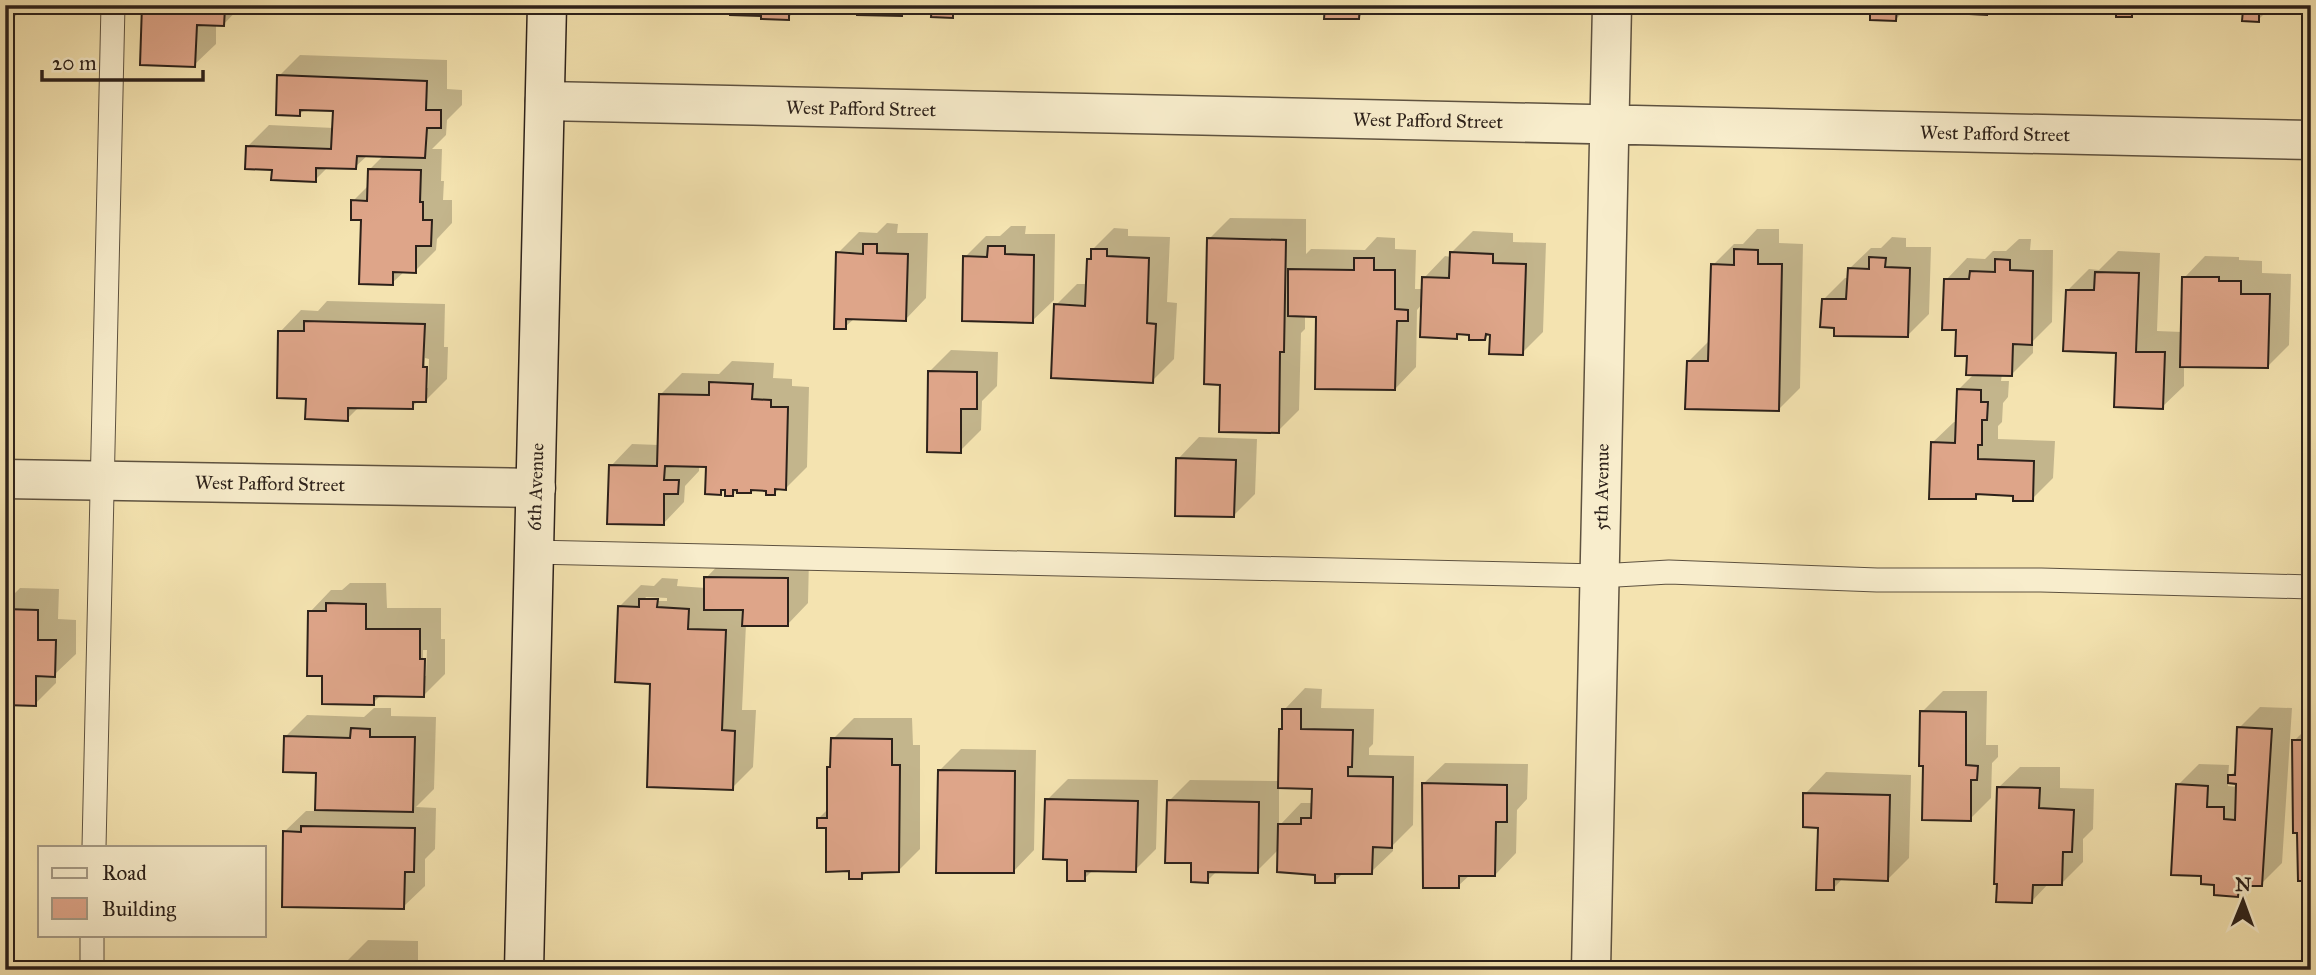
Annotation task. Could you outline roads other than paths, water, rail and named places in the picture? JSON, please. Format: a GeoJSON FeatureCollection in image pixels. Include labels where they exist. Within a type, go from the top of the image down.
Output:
{"type":"FeatureCollection","features":[{"type":"Feature","properties":{"kind":"street","name":"6th Avenue"},"geometry":{"type":"LineString","coordinates":[[524,970],[547,5]]}},
{"type":"Feature","properties":{"kind":"street","name":"5th Avenue"},"geometry":{"type":"LineString","coordinates":[[1591,970],[1612,5]]}},
{"type":"Feature","properties":{"kind":"street","name":"West Pafford Street"},"geometry":{"type":"LineString","coordinates":[[545,101],[2311,140]]}},
{"type":"Feature","properties":{"kind":"street","name":"West Pafford Street"},"geometry":{"type":"LineString","coordinates":[[5,479],[536,488]]}},
{"type":"Feature","properties":{"kind":"lane"},"geometry":{"type":"LineString","coordinates":[[94,846],[113,5]]}},
{"type":"Feature","properties":{"kind":"lane"},"geometry":{"type":"LineString","coordinates":[[533,552],[1599,576],[1668,572],[1877,580],[2041,580],[2311,587]]}},
{"type":"Feature","properties":{"kind":"lane"},"geometry":{"type":"LineString","coordinates":[[92,936],[92,970]]}}]}
